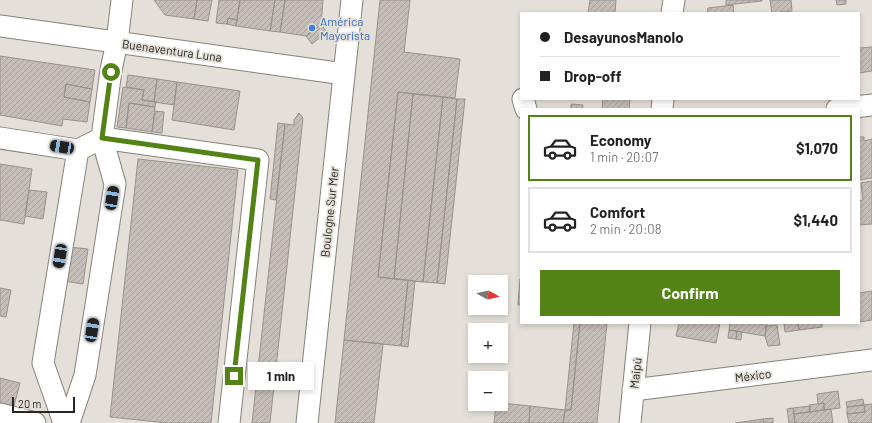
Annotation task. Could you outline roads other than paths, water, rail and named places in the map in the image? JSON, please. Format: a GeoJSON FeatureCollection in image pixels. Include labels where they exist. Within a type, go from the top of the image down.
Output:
{"type":"FeatureCollection","features":[{"type":"Feature","properties":{"kind":"street"},"geometry":{"type":"LineString","coordinates":[[69,423],[85,374],[115,184],[102,138],[122,0]]}},
{"type":"Feature","properties":{"kind":"street","name":"Boulogne Sur Mer"},"geometry":{"type":"LineString","coordinates":[[307,423],[352,0]]}},
{"type":"Feature","properties":{"kind":"street"},"geometry":{"type":"LineString","coordinates":[[672,12],[674,0]]}},
{"type":"Feature","properties":{"kind":"street","name":"Buenaventura Luna"},"geometry":{"type":"LineString","coordinates":[[0,26],[344,74]]}},
{"type":"Feature","properties":{"kind":"street"},"geometry":{"type":"LineString","coordinates":[[846,108],[872,105]]}},
{"type":"Feature","properties":{"kind":"street"},"geometry":{"type":"LineString","coordinates":[[0,138],[78,150],[102,138],[258,160],[229,423]]}},
{"type":"Feature","properties":{"kind":"street"},"geometry":{"type":"LineString","coordinates":[[64,423],[43,362],[78,150]]}},
{"type":"Feature","properties":{"kind":"street","name":"Maipú"},"geometry":{"type":"LineString","coordinates":[[630,423],[640,324]]}},
{"type":"Feature","properties":{"kind":"street","name":"México"},"geometry":{"type":"LineString","coordinates":[[633,390],[872,360]]}},
{"type":"Feature","properties":{"kind":"street"},"geometry":{"type":"LineString","coordinates":[[0,414],[35,423]]}},
{"type":"Feature","properties":{"kind":"place","name":"América Mayorista"},"geometry":{"type":"Point","coordinates":[312,28]}}]}
